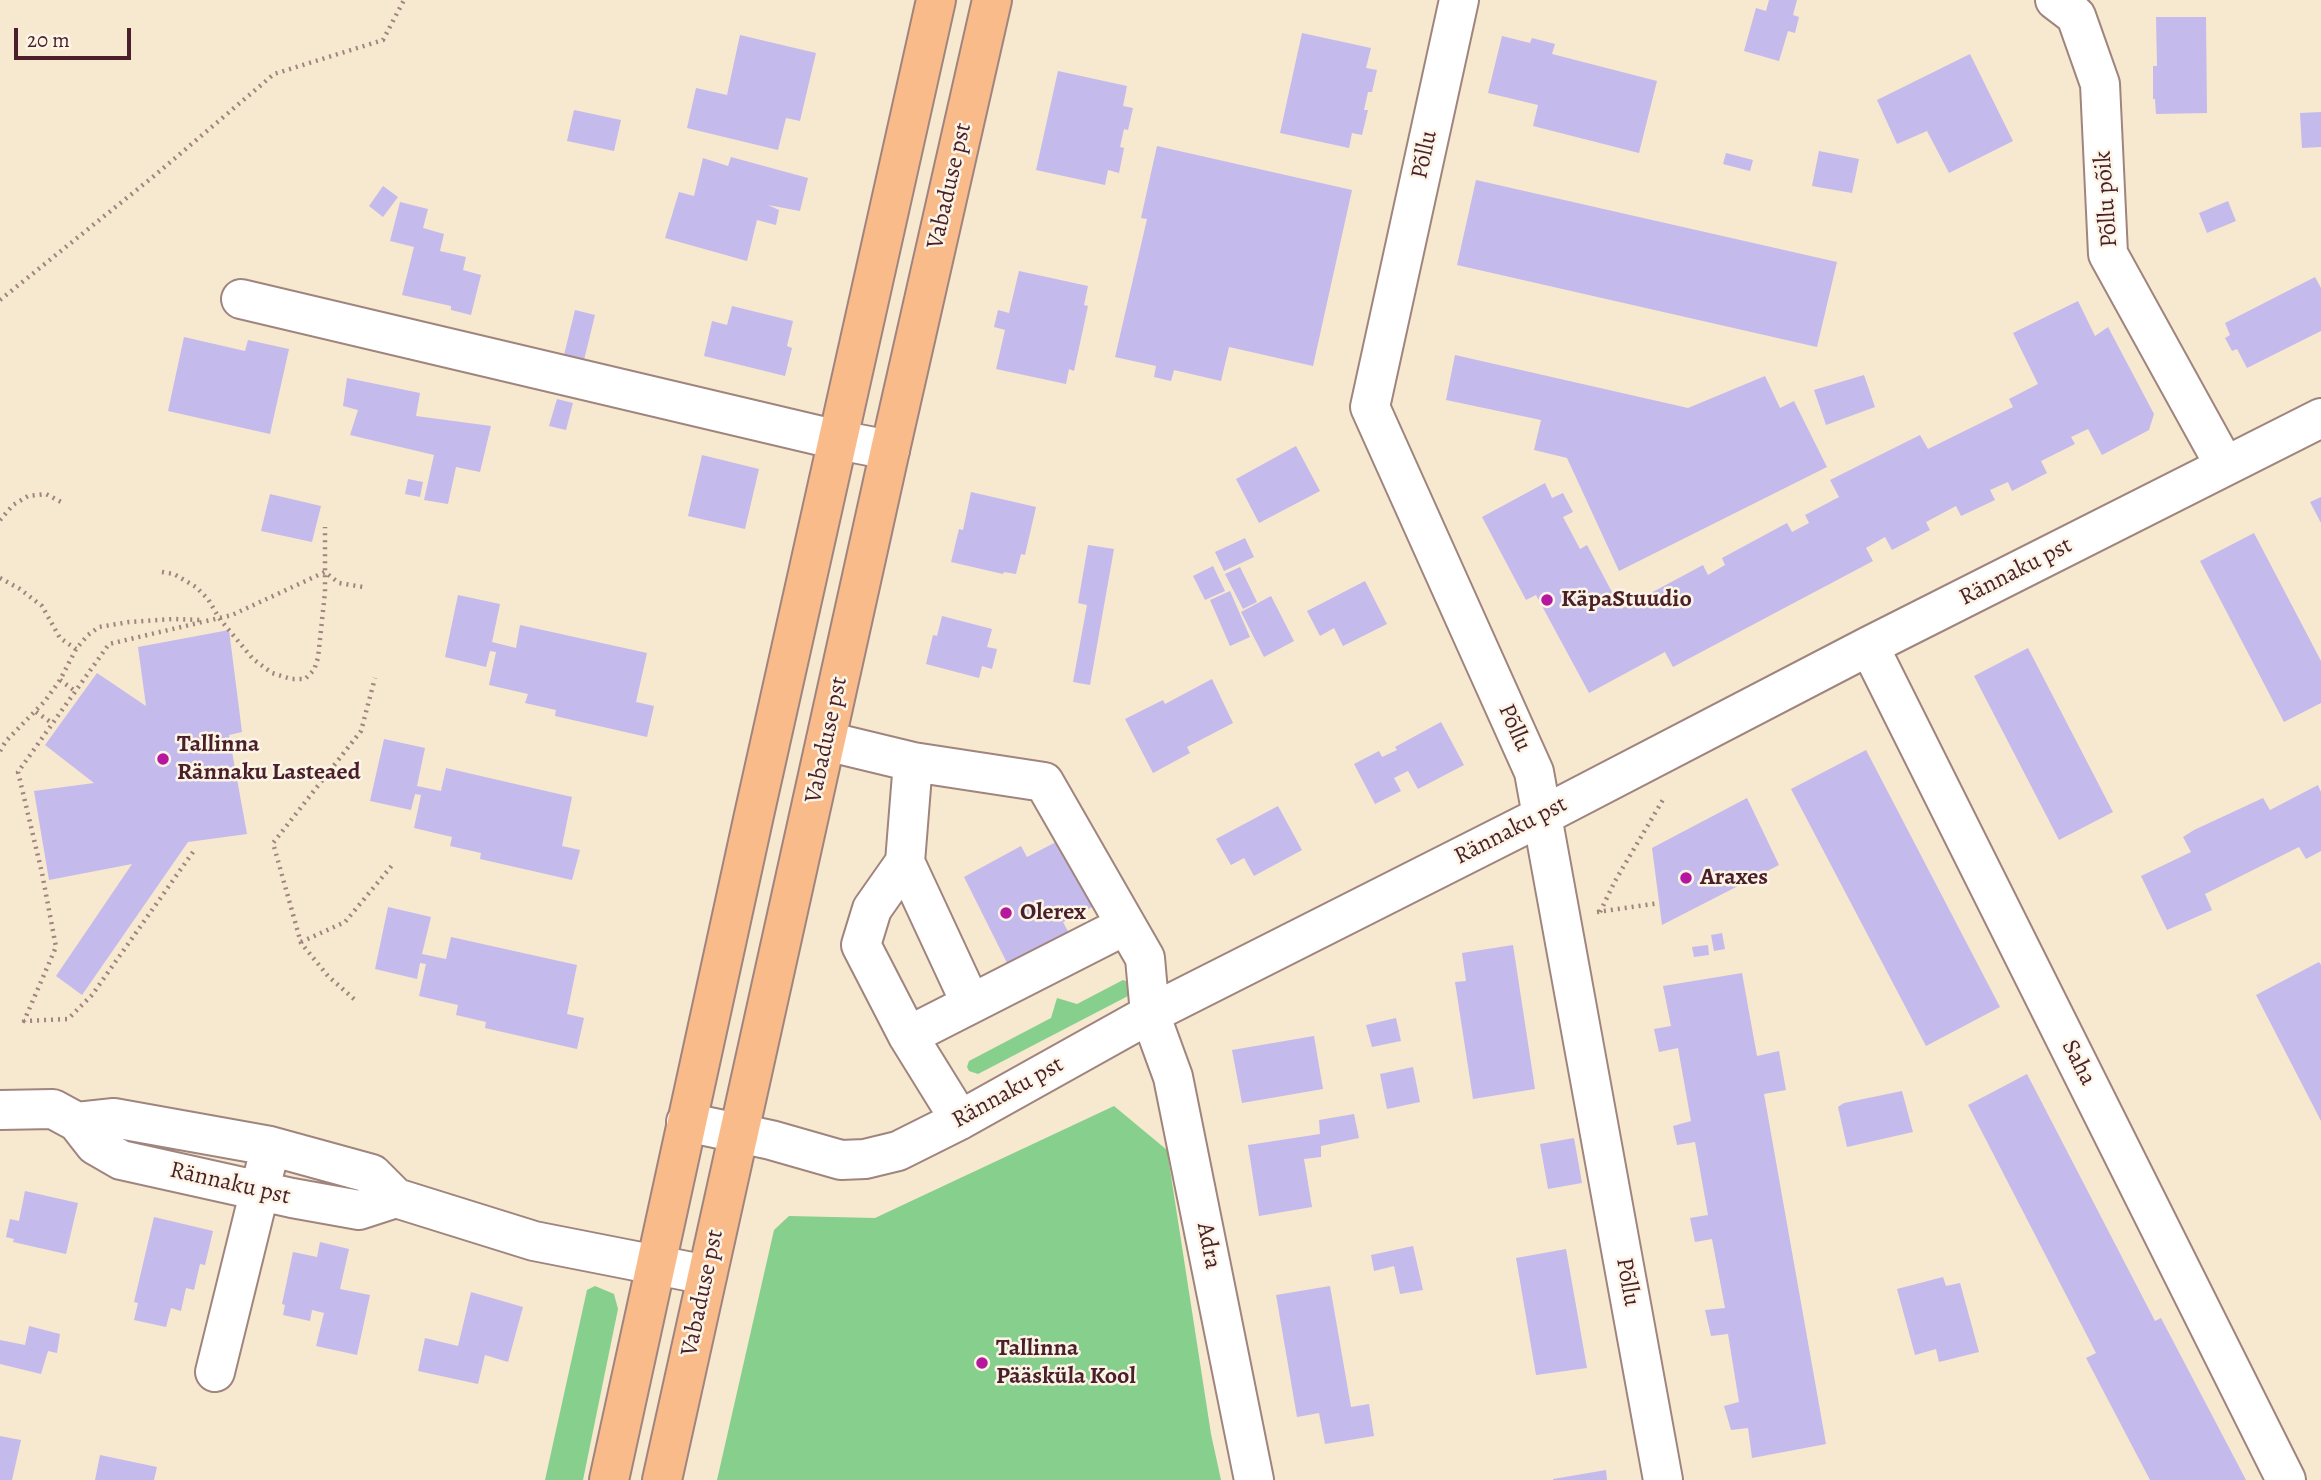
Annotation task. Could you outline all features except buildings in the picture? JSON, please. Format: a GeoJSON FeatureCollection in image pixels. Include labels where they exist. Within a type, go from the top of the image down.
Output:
{"type":"FeatureCollection","features":[{"type":"Feature","properties":{"kind":"highway"},"geometry":{"type":"LineString","coordinates":[[609,1480],[936,0]]}},
{"type":"Feature","properties":{"kind":"highway","name":"Vabaduse pst"},"geometry":{"type":"LineString","coordinates":[[662,1480],[992,0]]}},
{"type":"Feature","properties":{"kind":"street","name":"Põllu"},"geometry":{"type":"LineString","coordinates":[[1459,0],[1370,407],[1534,772],[1663,1480]]}},
{"type":"Feature","properties":{"kind":"street","name":"Põllu põik"},"geometry":{"type":"LineString","coordinates":[[2055,0],[2076,16],[2100,84],[2108,254],[2225,466]]}},
{"type":"Feature","properties":{"kind":"street"},"geometry":{"type":"LineString","coordinates":[[241,299],[890,450]]}},
{"type":"Feature","properties":{"kind":"street","name":"Rännaku pst"},"geometry":{"type":"LineString","coordinates":[[686,1122],[841,1160],[865,1159],[898,1151],[1150,1014],[2321,418]]}},
{"type":"Feature","properties":{"kind":"street","name":"Saha"},"geometry":{"type":"LineString","coordinates":[[1869,646],[2286,1480]]}},
{"type":"Feature","properties":{"kind":"street"},"geometry":{"type":"LineString","coordinates":[[826,741],[913,762],[905,862],[971,1004]]}},
{"type":"Feature","properties":{"kind":"street","name":"Adra"},"geometry":{"type":"LineString","coordinates":[[913,762],[1044,782],[1145,958],[1150,1014],[1173,1077],[1254,1480]]}},
{"type":"Feature","properties":{"kind":"street"},"geometry":{"type":"LineString","coordinates":[[905,862],[872,909],[861,945],[908,1035],[960,1119]]}},
{"type":"Feature","properties":{"kind":"street"},"geometry":{"type":"LineString","coordinates":[[908,1035],[1126,925]]}},
{"type":"Feature","properties":{"kind":"street","name":"Rännaku pst"},"geometry":{"type":"LineString","coordinates":[[0,1110],[53,1110],[77,1122],[95,1145],[121,1160],[359,1210],[396,1198]]}},
{"type":"Feature","properties":{"kind":"street","name":"Rännaku pst"},"geometry":{"type":"LineString","coordinates":[[77,1122],[114,1118],[270,1146],[372,1174],[396,1198],[534,1241],[707,1275]]}},
{"type":"Feature","properties":{"kind":"street"},"geometry":{"type":"LineString","coordinates":[[215,1372],[270,1146]]}},
{"type":"Feature","properties":{"kind":"path"},"geometry":{"type":"LineString","coordinates":[[0,300],[154,176],[274,74],[383,40],[404,0]]}},
{"type":"Feature","properties":{"kind":"path"},"geometry":{"type":"LineString","coordinates":[[0,520],[13,505],[28,496],[46,494],[65,504]]}},
{"type":"Feature","properties":{"kind":"path"},"geometry":{"type":"LineString","coordinates":[[162,572],[196,587],[253,659],[272,673],[291,679],[305,679],[314,670],[318,658],[325,572],[325,527]]}},
{"type":"Feature","properties":{"kind":"path"},"geometry":{"type":"LineString","coordinates":[[325,572],[339,583],[363,587]]}},
{"type":"Feature","properties":{"kind":"path"},"geometry":{"type":"LineString","coordinates":[[193,852],[92,995],[68,1019],[24,1021],[56,947],[18,772],[109,644],[232,615],[325,572]]}},
{"type":"Feature","properties":{"kind":"path"},"geometry":{"type":"LineString","coordinates":[[0,578],[42,606],[60,638],[76,649]]}},
{"type":"Feature","properties":{"kind":"path"},"geometry":{"type":"LineString","coordinates":[[0,751],[6,741],[36,712],[60,680],[76,649],[99,627],[173,619],[209,621]]}},
{"type":"Feature","properties":{"kind":"path"},"geometry":{"type":"LineString","coordinates":[[354,999],[328,976],[301,943],[273,843],[361,731],[375,678]]}},
{"type":"Feature","properties":{"kind":"path"},"geometry":{"type":"LineString","coordinates":[[60,680],[75,691]]}},
{"type":"Feature","properties":{"kind":"path"},"geometry":{"type":"LineString","coordinates":[[36,712],[52,723]]}},
{"type":"Feature","properties":{"kind":"path"},"geometry":{"type":"LineString","coordinates":[[1600,925],[1600,912],[1615,881],[1671,787]]}},
{"type":"Feature","properties":{"kind":"path"},"geometry":{"type":"LineString","coordinates":[[301,943],[345,922],[394,863]]}},
{"type":"Feature","properties":{"kind":"path"},"geometry":{"type":"LineString","coordinates":[[1559,908],[1600,912],[1659,903]]}},
{"type":"Feature","properties":{"kind":"green space"},"geometry":{"type":"Polygon","coordinates":[[[1123,980],[1128,982],[1131,993],[1128,996],[978,1074],[969,1071],[969,1061],[1051,1018],[1057,998],[1077,1004],[1123,980]]]}},
{"type":"Feature","properties":{"kind":"green space","name":"Tallinna Pääsküla Kool"},"geometry":{"type":"Polygon","coordinates":[[[1114,1106],[1167,1150],[1211,1434],[1221,1480],[717,1480],[774,1230],[789,1216],[875,1218],[1114,1106]]]}},
{"type":"Feature","properties":{"kind":"green space"},"geometry":{"type":"Polygon","coordinates":[[[595,1286],[614,1294],[618,1309],[583,1480],[545,1480],[587,1290],[595,1286]]]}},
{"type":"Feature","properties":{"kind":"place","name":"KäpaStuudio"},"geometry":{"type":"Point","coordinates":[1547,600]}},
{"type":"Feature","properties":{"kind":"place","name":"Tallinna Rännaku Lasteaed"},"geometry":{"type":"Point","coordinates":[163,759]}},
{"type":"Feature","properties":{"kind":"place","name":"Araxes"},"geometry":{"type":"Point","coordinates":[1686,878]}},
{"type":"Feature","properties":{"kind":"place","name":"Olerex"},"geometry":{"type":"Point","coordinates":[1006,913]}},
{"type":"Feature","properties":{"kind":"place","name":"Tallinna Pääsküla Kool"},"geometry":{"type":"Point","coordinates":[982,1363]}}]}
